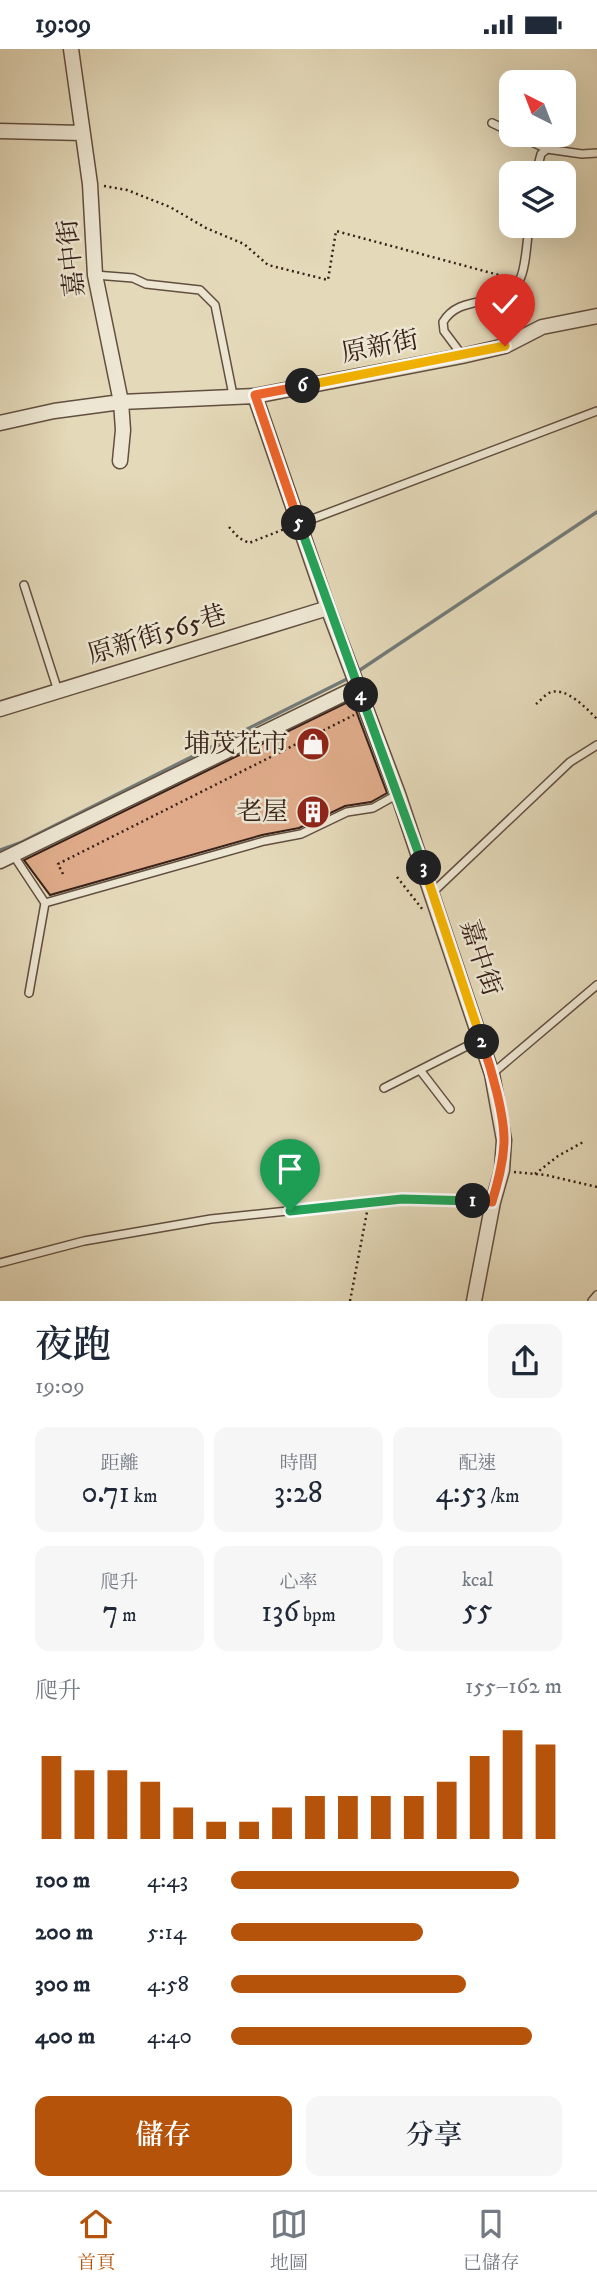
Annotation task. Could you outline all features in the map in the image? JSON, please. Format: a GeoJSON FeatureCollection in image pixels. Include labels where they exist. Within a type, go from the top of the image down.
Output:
{"type":"FeatureCollection","features":[{"type":"Feature","properties":{"kind":"street","name":"嘉中街"},"geometry":{"type":"LineString","coordinates":[[71,49],[90,184],[95,275],[121,402],[123,429],[120,461]]}},
{"type":"Feature","properties":{"kind":"street"},"geometry":{"type":"LineString","coordinates":[[0,131],[82,133]]}},
{"type":"Feature","properties":{"kind":"street","name":"原新街"},"geometry":{"type":"LineString","coordinates":[[0,423],[54,411],[121,402],[255,395],[462,356],[505,346],[542,327],[597,316]]}},
{"type":"Feature","properties":{"kind":"street","name":"嘉中街"},"geometry":{"type":"LineString","coordinates":[[255,395],[328,608],[398,794],[492,1074],[504,1140],[502,1170],[492,1202],[474,1301]]}},
{"type":"Feature","properties":{"kind":"street","name":"原新街565巷"},"geometry":{"type":"LineString","coordinates":[[0,709],[328,608]]}},
{"type":"Feature","properties":{"kind":"street"},"geometry":{"type":"LineString","coordinates":[[7,859],[355,679]]}},
{"type":"Feature","properties":{"kind":"lane"},"geometry":{"type":"LineString","coordinates":[[492,123],[499,126]]}},
{"type":"Feature","properties":{"kind":"lane"},"geometry":{"type":"LineString","coordinates":[[543,147],[582,154],[597,153]]}},
{"type":"Feature","properties":{"kind":"lane"},"geometry":{"type":"LineString","coordinates":[[539,161],[541,154],[547,149]]}},
{"type":"Feature","properties":{"kind":"lane"},"geometry":{"type":"LineString","coordinates":[[462,356],[444,331],[443,321],[449,312],[460,305],[494,299],[508,292],[520,280],[527,238]]}},
{"type":"Feature","properties":{"kind":"lane"},"geometry":{"type":"LineString","coordinates":[[95,275],[133,278],[146,285],[200,290],[215,305],[233,395]]}},
{"type":"Feature","properties":{"kind":"lane"},"geometry":{"type":"LineString","coordinates":[[299,524],[597,411]]}},
{"type":"Feature","properties":{"kind":"lane"},"geometry":{"type":"LineString","coordinates":[[24,585],[58,691]]}},
{"type":"Feature","properties":{"kind":"lane"},"geometry":{"type":"LineString","coordinates":[[432,893],[570,762],[597,745]]}},
{"type":"Feature","properties":{"kind":"lane"},"geometry":{"type":"LineString","coordinates":[[44,903],[264,841],[301,834],[347,812],[373,808],[398,794]]}},
{"type":"Feature","properties":{"kind":"lane"},"geometry":{"type":"LineString","coordinates":[[7,859],[44,903],[29,993]]}},
{"type":"Feature","properties":{"kind":"lane"},"geometry":{"type":"LineString","coordinates":[[492,1074],[597,985]]}},
{"type":"Feature","properties":{"kind":"lane"},"geometry":{"type":"LineString","coordinates":[[384,1088],[481,1039]]}},
{"type":"Feature","properties":{"kind":"lane"},"geometry":{"type":"LineString","coordinates":[[420,1070],[450,1109]]}},
{"type":"Feature","properties":{"kind":"lane"},"geometry":{"type":"LineString","coordinates":[[0,1263],[84,1241],[211,1219],[402,1199],[492,1202]]}},
{"type":"Feature","properties":{"kind":"lane"},"geometry":{"type":"LineString","coordinates":[[592,1301],[597,1295]]}},
{"type":"Feature","properties":{"kind":"path"},"geometry":{"type":"LineString","coordinates":[[90,184],[127,190],[170,207],[206,228],[244,244],[268,265],[309,277],[328,280],[336,231],[520,280]]}},
{"type":"Feature","properties":{"kind":"path"},"geometry":{"type":"LineString","coordinates":[[229,527],[239,538],[249,543],[299,524]]}},
{"type":"Feature","properties":{"kind":"path"},"geometry":{"type":"LineString","coordinates":[[536,704],[550,692],[557,691],[580,701],[597,719]]}},
{"type":"Feature","properties":{"kind":"path"},"geometry":{"type":"LineString","coordinates":[[62,874],[58,864],[366,709]]}},
{"type":"Feature","properties":{"kind":"path"},"geometry":{"type":"LineString","coordinates":[[536,1174],[558,1156],[585,1141]]}},
{"type":"Feature","properties":{"kind":"path"},"geometry":{"type":"LineString","coordinates":[[502,1170],[597,1187]]}},
{"type":"Feature","properties":{"kind":"path"},"geometry":{"type":"LineString","coordinates":[[350,1301],[369,1202]]}},
{"type":"Feature","properties":{"kind":"building","name":"埔茂花市"},"geometry":{"type":"Polygon","coordinates":[[[352,700],[387,793],[371,802],[345,806],[299,828],[262,835],[50,895],[24,860],[352,700]]]}},
{"type":"Feature","properties":{"kind":"waterway"},"geometry":{"type":"LineString","coordinates":[[357,672],[597,512]]}},
{"type":"Feature","properties":{"kind":"waterway"},"geometry":{"type":"LineString","coordinates":[[0,850],[20,843],[351,677]]}},
{"type":"Feature","properties":{"kind":"place","name":"埔茂花市"},"geometry":{"type":"Point","coordinates":[313,744]}},
{"type":"Feature","properties":{"kind":"place","name":"老屋"},"geometry":{"type":"Point","coordinates":[313,812]}},
{"type":"Feature","properties":{"kind":"route"},"geometry":{"type":"LineString","coordinates":[[290,1211],[402,1199],[492,1202],[502,1170],[504,1140],[492,1074],[432,893],[328,608],[255,395],[505,346]]}}]}
